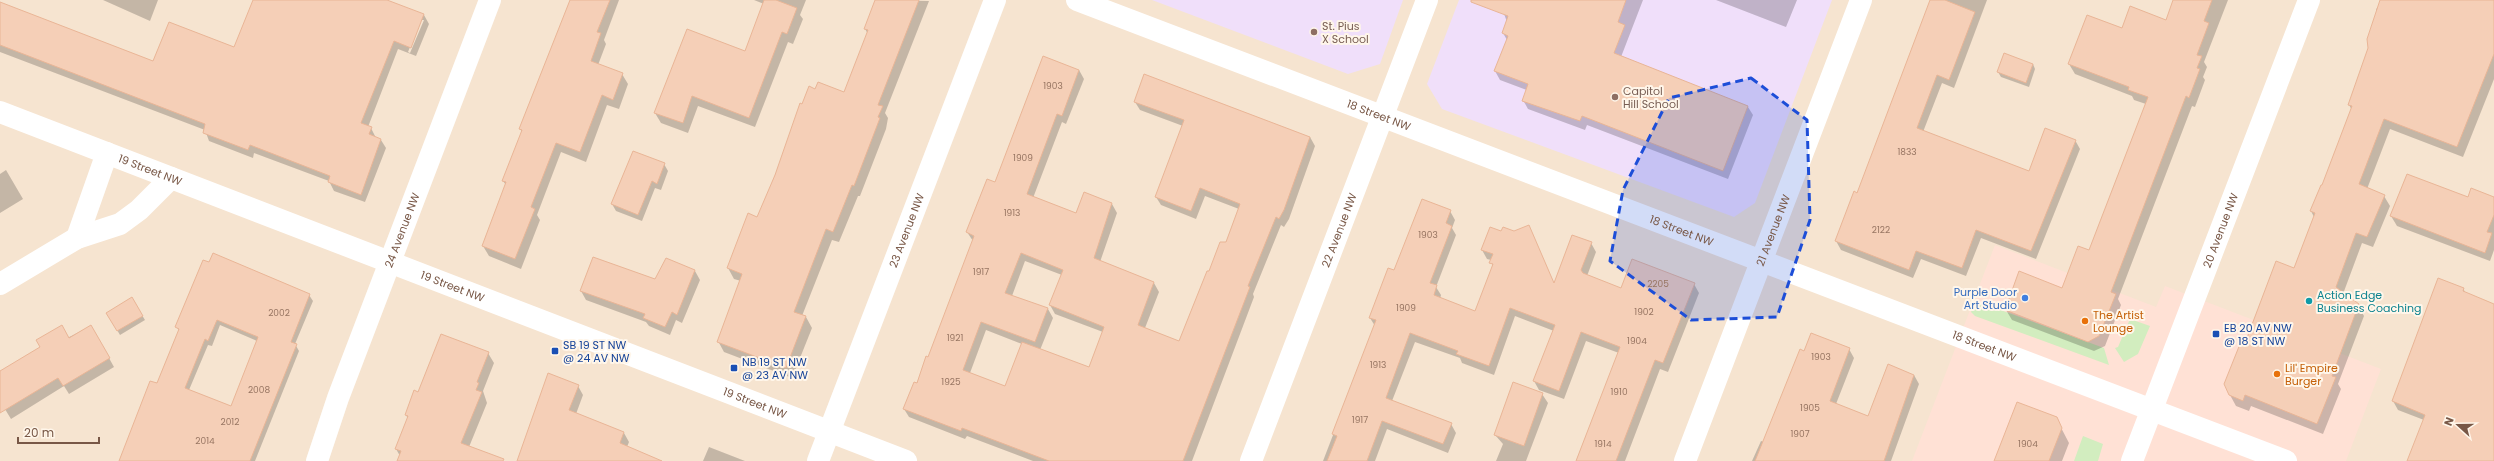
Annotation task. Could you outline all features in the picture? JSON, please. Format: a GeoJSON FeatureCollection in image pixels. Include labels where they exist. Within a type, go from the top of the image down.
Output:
{"type":"FeatureCollection","features":[{"type":"Feature","properties":{"kind":"street","name":"24 Avenue NW"},"geometry":{"type":"LineString","coordinates":[[317,461],[338,398],[490,0]]}},
{"type":"Feature","properties":{"kind":"street","name":"23 Avenue NW"},"geometry":{"type":"LineString","coordinates":[[818,461],[995,0]]}},
{"type":"Feature","properties":{"kind":"street","name":"18 Street NW"},"geometry":{"type":"LineString","coordinates":[[1077,0],[2286,461]]}},
{"type":"Feature","properties":{"kind":"street","name":"22 Avenue NW"},"geometry":{"type":"LineString","coordinates":[[1252,461],[1427,0]]}},
{"type":"Feature","properties":{"kind":"street","name":"21 Avenue NW"},"geometry":{"type":"LineString","coordinates":[[1685,461],[1862,0]]}},
{"type":"Feature","properties":{"kind":"street","name":"20 Avenue NW"},"geometry":{"type":"LineString","coordinates":[[2132,461],[2309,0]]}},
{"type":"Feature","properties":{"kind":"street","name":"19 Street NW"},"geometry":{"type":"LineString","coordinates":[[0,112],[906,461]]}},
{"type":"Feature","properties":{"kind":"street"},"geometry":{"type":"LineString","coordinates":[[77,238],[107,154]]}},
{"type":"Feature","properties":{"kind":"street"},"geometry":{"type":"LineString","coordinates":[[0,284],[77,238],[120,224],[139,210],[172,178]]}},
{"type":"Feature","properties":{"kind":"highlighted area"},"geometry":{"type":"Polygon","coordinates":[[[1751,78],[1807,120],[1810,220],[1777,317],[1691,320],[1610,261],[1623,190],[1669,98],[1751,78]]]}},
{"type":"Feature","properties":{"kind":"shaded area"},"geometry":{"type":"Polygon","coordinates":[[[0,0],[2494,0],[2494,461],[0,461],[0,0]]]}},
{"type":"Feature","properties":{"kind":"shaded area","name":"St. Pius X School"},"geometry":{"type":"Polygon","coordinates":[[[1152,0],[1403,0],[1380,64],[1348,74],[1152,0]]]}},
{"type":"Feature","properties":{"kind":"shaded area","name":"Capitol Hill School"},"geometry":{"type":"Polygon","coordinates":[[[1459,0],[1832,0],[1755,203],[1734,217],[1442,109],[1427,84],[1459,0]]]}},
{"type":"Feature","properties":{"kind":"shaded area"},"geometry":{"type":"Polygon","coordinates":[[[1995,245],[2156,307],[2165,286],[2381,369],[2346,461],[1912,461],[1995,245]]]}},
{"type":"Feature","properties":{"kind":"green space"},"geometry":{"type":"Polygon","coordinates":[[[1976,301],[2104,348],[2109,365],[1975,316],[1971,312],[1976,301]]]}},
{"type":"Feature","properties":{"kind":"green space"},"geometry":{"type":"Polygon","coordinates":[[[2130,319],[2150,326],[2138,354],[2124,362],[2115,348],[2118,347],[2130,319]]]}},
{"type":"Feature","properties":{"kind":"green space"},"geometry":{"type":"Polygon","coordinates":[[[2083,436],[2103,444],[2098,461],[2074,461],[2083,436]]]}},
{"type":"Feature","properties":{"kind":"building"},"geometry":{"type":"Polygon","coordinates":[[[253,0],[387,0],[424,14],[411,48],[394,41],[361,123],[372,127],[369,134],[381,139],[361,195],[328,182],[330,176],[250,145],[248,150],[203,133],[205,124],[0,45],[0,2],[153,61],[169,22],[234,47],[253,0]]]}},
{"type":"Feature","properties":{"kind":"building"},"geometry":{"type":"Polygon","coordinates":[[[570,0],[610,0],[597,32],[601,33],[591,61],[623,73],[613,100],[602,95],[580,152],[556,143],[531,207],[535,209],[515,259],[482,246],[506,182],[502,181],[522,130],[519,129],[570,0]]]}},
{"type":"Feature","properties":{"kind":"building"},"geometry":{"type":"Polygon","coordinates":[[[764,0],[776,0],[797,8],[787,34],[782,32],[749,118],[692,96],[683,123],[654,113],[687,29],[745,51],[764,0]]]}},
{"type":"Feature","properties":{"kind":"building"},"geometry":{"type":"Polygon","coordinates":[[[875,0],[919,0],[878,105],[883,106],[878,117],[880,118],[854,186],[852,185],[833,232],[826,229],[794,312],[806,316],[786,368],[717,342],[742,274],[727,268],[748,213],[757,217],[775,175],[800,103],[802,104],[809,86],[815,89],[818,82],[844,92],[868,30],[864,29],[875,0]]]}},
{"type":"Feature","properties":{"kind":"building"},"geometry":{"type":"Polygon","coordinates":[[[1471,0],[1626,0],[1618,22],[1625,25],[1614,53],[1748,106],[1723,171],[1582,116],[1580,121],[1522,101],[1528,84],[1494,71],[1508,36],[1502,33],[1508,16],[1471,2],[1471,0]]]}},
{"type":"Feature","properties":{"kind":"building"},"geometry":{"type":"Polygon","coordinates":[[[1930,0],[1945,0],[1975,12],[1949,80],[1937,75],[1917,128],[2029,171],[2045,128],[2076,140],[2031,251],[1976,230],[1962,268],[1916,251],[1909,270],[1835,241],[1854,191],[1857,193],[1930,0]]]}},
{"type":"Feature","properties":{"kind":"building"},"geometry":{"type":"Polygon","coordinates":[[[2173,0],[2212,0],[2204,21],[2209,23],[2197,55],[2202,56],[2197,68],[2200,69],[2189,98],[2186,96],[2111,292],[2116,294],[2099,336],[2088,342],[2005,310],[2019,271],[2062,288],[2078,246],[2089,250],[2148,97],[2128,90],[2129,87],[2068,64],[2087,15],[2122,28],[2130,6],[2166,20],[2173,0]]]}},
{"type":"Feature","properties":{"kind":"building"},"geometry":{"type":"Polygon","coordinates":[[[2380,0],[2494,0],[2494,54],[2457,147],[2384,119],[2359,184],[2385,195],[2367,237],[2356,233],[2336,287],[2359,304],[2332,376],[2336,377],[2317,424],[2245,395],[2243,401],[2229,395],[2224,384],[2241,341],[2245,343],[2276,261],[2294,268],[2315,213],[2310,211],[2322,185],[2352,106],[2348,105],[2368,48],[2367,39],[2380,0]]]}},
{"type":"Feature","properties":{"kind":"building"},"geometry":{"type":"Polygon","coordinates":[[[2004,53],[2033,64],[2026,83],[1997,72],[2004,53]]]}},
{"type":"Feature","properties":{"kind":"building"},"geometry":{"type":"Polygon","coordinates":[[[1043,56],[1079,70],[1062,116],[1057,114],[1027,194],[1076,213],[1084,192],[1112,203],[1094,258],[1154,282],[1138,325],[1179,341],[1207,271],[1209,271],[1220,242],[1226,242],[1240,204],[1200,188],[1191,211],[1155,197],[1184,120],[1134,102],[1144,74],[1310,137],[1284,210],[1279,219],[1276,217],[1248,286],[1250,287],[1183,461],[1049,461],[962,428],[961,431],[903,409],[914,382],[917,383],[926,356],[928,357],[974,236],[966,232],[987,179],[995,182],[1043,56]],[[1021,253],[1005,293],[1048,308],[1035,342],[981,322],[963,370],[1005,386],[1022,342],[1089,367],[1104,327],[1049,305],[1063,270],[1021,253]]]}},
{"type":"Feature","properties":{"kind":"building"},"geometry":{"type":"Polygon","coordinates":[[[633,151],[665,163],[657,184],[652,181],[638,215],[611,204],[633,151]]]}},
{"type":"Feature","properties":{"kind":"building"},"geometry":{"type":"Polygon","coordinates":[[[2407,174],[2468,197],[2471,188],[2494,197],[2494,215],[2487,232],[2492,233],[2485,253],[2390,216],[2407,174]]]}},
{"type":"Feature","properties":{"kind":"building"},"geometry":{"type":"Polygon","coordinates":[[[1422,199],[1451,210],[1446,223],[1452,226],[1430,283],[1437,285],[1434,295],[1475,311],[1493,264],[1489,263],[1493,254],[1481,250],[1490,227],[1501,231],[1503,227],[1514,231],[1529,225],[1554,283],[1572,235],[1592,242],[1581,270],[1583,273],[1621,288],[1632,259],[1695,283],[1663,363],[1655,360],[1616,461],[1576,461],[1620,347],[1581,332],[1559,391],[1533,381],[1555,325],[1510,308],[1489,366],[1456,354],[1458,351],[1410,333],[1386,398],[1452,423],[1443,444],[1382,421],[1367,461],[1327,461],[1337,436],[1332,434],[1376,320],[1369,318],[1388,268],[1394,270],[1422,199]]]}},
{"type":"Feature","properties":{"kind":"building"},"geometry":{"type":"Polygon","coordinates":[[[213,253],[310,294],[291,342],[297,344],[250,461],[119,461],[150,381],[157,383],[179,329],[175,327],[203,260],[209,262],[213,253]],[[217,320],[208,341],[205,339],[185,388],[231,406],[258,337],[217,320]]]}},
{"type":"Feature","properties":{"kind":"building"},"geometry":{"type":"Polygon","coordinates":[[[593,257],[655,279],[666,258],[695,270],[677,315],[672,312],[665,327],[643,318],[645,314],[580,291],[593,257]]]}},
{"type":"Feature","properties":{"kind":"building"},"geometry":{"type":"Polygon","coordinates":[[[2438,278],[2464,288],[2463,291],[2494,304],[2494,461],[2407,461],[2425,415],[2392,401],[2438,278]]]}},
{"type":"Feature","properties":{"kind":"building"},"geometry":{"type":"Polygon","coordinates":[[[132,297],[143,316],[117,331],[106,313],[132,297]]]}},
{"type":"Feature","properties":{"kind":"building"},"geometry":{"type":"Polygon","coordinates":[[[62,325],[69,338],[91,325],[110,358],[63,386],[58,378],[0,413],[0,371],[40,347],[36,340],[62,325]]]}},
{"type":"Feature","properties":{"kind":"building"},"geometry":{"type":"Polygon","coordinates":[[[1811,333],[1850,348],[1830,401],[1868,416],[1888,364],[1914,375],[1884,461],[1755,461],[1800,349],[1804,351],[1811,333]]]}},
{"type":"Feature","properties":{"kind":"building"},"geometry":{"type":"Polygon","coordinates":[[[441,334],[489,352],[477,382],[479,383],[476,390],[482,392],[461,443],[504,459],[503,461],[397,461],[401,451],[395,449],[408,416],[405,415],[414,390],[418,392],[441,334]]]}},
{"type":"Feature","properties":{"kind":"building"},"geometry":{"type":"Polygon","coordinates":[[[548,373],[579,385],[569,410],[624,432],[620,443],[662,461],[517,461],[548,373]]]}},
{"type":"Feature","properties":{"kind":"building"},"geometry":{"type":"Polygon","coordinates":[[[1513,382],[1543,393],[1524,446],[1494,435],[1513,382]]]}},
{"type":"Feature","properties":{"kind":"building"},"geometry":{"type":"Polygon","coordinates":[[[2017,402],[2057,417],[2062,428],[2049,461],[1994,461],[2017,402]]]}},
{"type":"Feature","properties":{"kind":"place","name":"St. Pius X School"},"geometry":{"type":"Point","coordinates":[1314,32]}},
{"type":"Feature","properties":{"kind":"place","name":"Capitol Hill School"},"geometry":{"type":"Point","coordinates":[1615,97]}},
{"type":"Feature","properties":{"kind":"place","name":"Purple Door Art Studio"},"geometry":{"type":"Point","coordinates":[2025,298]}},
{"type":"Feature","properties":{"kind":"place","name":"Action Edge Business Coaching"},"geometry":{"type":"Point","coordinates":[2309,301]}},
{"type":"Feature","properties":{"kind":"place","name":"The Artist Lounge"},"geometry":{"type":"Point","coordinates":[2085,321]}},
{"type":"Feature","properties":{"kind":"place","name":"EB 20 AV NW @ 18 ST NW"},"geometry":{"type":"Point","coordinates":[2216,334]}},
{"type":"Feature","properties":{"kind":"place","name":"SB 19 ST NW @ 24 AV NW"},"geometry":{"type":"Point","coordinates":[555,351]}},
{"type":"Feature","properties":{"kind":"place","name":"NB 19 ST NW @ 23 AV NW"},"geometry":{"type":"Point","coordinates":[734,368]}},
{"type":"Feature","properties":{"kind":"place","name":"Lil' Empire Burger"},"geometry":{"type":"Point","coordinates":[2277,374]}}]}
